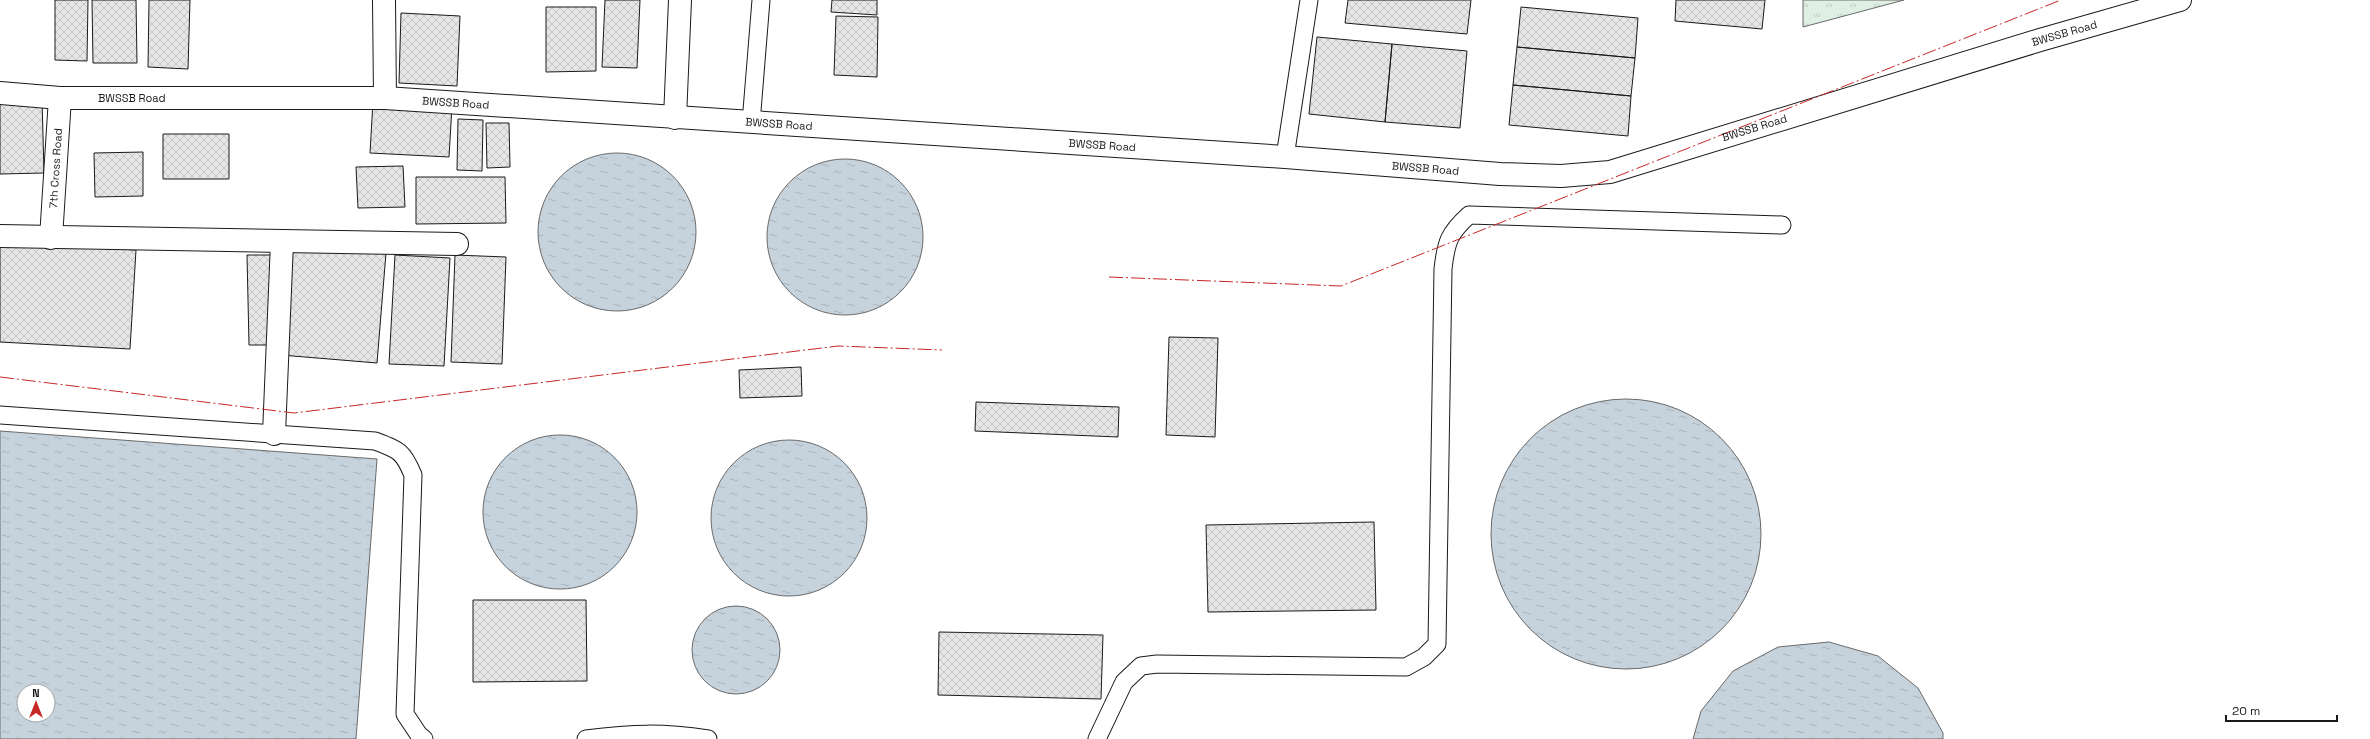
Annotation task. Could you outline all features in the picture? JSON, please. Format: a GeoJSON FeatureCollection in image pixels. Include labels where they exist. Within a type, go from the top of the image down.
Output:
{"type":"FeatureCollection","features":[{"type":"Feature","properties":{"kind":"street"},"geometry":{"type":"LineString","coordinates":[[384,0],[385,98]]}},
{"type":"Feature","properties":{"kind":"street"},"geometry":{"type":"LineString","coordinates":[[675,118],[680,0]]}},
{"type":"Feature","properties":{"kind":"street","name":"BWSSB Road"},"geometry":{"type":"LineString","coordinates":[[0,93],[60,98],[385,98],[751,123],[1285,156],[1500,174],[1561,176],[1610,172],[2040,40],[2180,0]]}},
{"type":"Feature","properties":{"kind":"street","name":"7th Cross Road"},"geometry":{"type":"LineString","coordinates":[[51,238],[60,98]]}},
{"type":"Feature","properties":{"kind":"street"},"geometry":{"type":"LineString","coordinates":[[0,236],[457,244]]}},
{"type":"Feature","properties":{"kind":"street"},"geometry":{"type":"LineString","coordinates":[[274,434],[282,242]]}},
{"type":"Feature","properties":{"kind":"lane"},"geometry":{"type":"LineString","coordinates":[[751,123],[761,0]]}},
{"type":"Feature","properties":{"kind":"lane"},"geometry":{"type":"LineString","coordinates":[[1285,156],[1309,0]]}},
{"type":"Feature","properties":{"kind":"lane"},"geometry":{"type":"LineString","coordinates":[[1097,739],[1124,682],[1141,666],[1157,664],[1406,666],[1424,657],[1437,644],[1442,269],[1445,252],[1453,230],[1469,215],[1782,225]]}},
{"type":"Feature","properties":{"kind":"lane"},"geometry":{"type":"LineString","coordinates":[[0,415],[375,441],[394,448],[406,458],[412,475],[405,714],[419,735],[424,739]]}},
{"type":"Feature","properties":{"kind":"lane"},"geometry":{"type":"LineString","coordinates":[[586,739],[632,733],[667,733],[708,739]]}},
{"type":"Feature","properties":{"kind":"green space"},"geometry":{"type":"Polygon","coordinates":[[[1803,0],[1904,0],[1803,27],[1803,0]]]}},
{"type":"Feature","properties":{"kind":"water"},"geometry":{"type":"Polygon","coordinates":[[[617,153],[647,159],[673,176],[690,202],[696,232],[690,262],[673,288],[647,305],[617,311],[587,305],[561,288],[544,262],[538,232],[544,202],[561,176],[587,159],[617,153]]]}},
{"type":"Feature","properties":{"kind":"water"},"geometry":{"type":"Polygon","coordinates":[[[837,159],[853,159],[868,162],[882,168],[895,176],[906,187],[920,214],[923,237],[922,252],[914,274],[906,287],[895,298],[868,312],[853,315],[837,315],[822,312],[808,306],[795,298],[784,287],[770,260],[767,245],[767,229],[770,214],[776,200],[784,187],[795,176],[822,162],[837,159]]]}},
{"type":"Feature","properties":{"kind":"water"},"geometry":{"type":"Polygon","coordinates":[[[1626,399],[1652,402],[1678,409],[1690,415],[1712,430],[1730,448],[1745,470],[1751,482],[1758,508],[1761,534],[1758,560],[1751,586],[1745,598],[1730,620],[1712,638],[1690,653],[1678,659],[1652,666],[1626,669],[1600,666],[1574,659],[1562,653],[1540,638],[1522,620],[1507,598],[1501,586],[1494,560],[1491,534],[1494,508],[1501,482],[1507,470],[1522,448],[1540,430],[1562,415],[1574,409],[1600,402],[1626,399]]]}},
{"type":"Feature","properties":{"kind":"water"},"geometry":{"type":"Polygon","coordinates":[[[0,431],[377,459],[356,739],[0,739],[0,431]]]}},
{"type":"Feature","properties":{"kind":"water"},"geometry":{"type":"Polygon","coordinates":[[[560,435],[589,441],[603,448],[619,463],[624,469],[631,483],[637,512],[631,541],[624,555],[609,571],[603,576],[589,583],[560,589],[531,583],[517,576],[501,561],[496,555],[489,541],[483,512],[489,483],[496,469],[511,453],[517,448],[531,441],[560,435]]]}},
{"type":"Feature","properties":{"kind":"water"},"geometry":{"type":"Polygon","coordinates":[[[789,440],[819,446],[844,463],[861,488],[867,518],[861,548],[844,573],[819,590],[789,596],[759,590],[734,573],[717,548],[711,518],[717,488],[734,463],[759,446],[789,440]]]}},
{"type":"Feature","properties":{"kind":"water"},"geometry":{"type":"Polygon","coordinates":[[[736,606],[753,610],[767,619],[776,633],[780,650],[776,667],[767,681],[753,690],[736,694],[719,690],[705,681],[696,667],[692,650],[696,633],[705,619],[719,610],[736,606]]]}},
{"type":"Feature","properties":{"kind":"water"},"geometry":{"type":"Polygon","coordinates":[[[1829,642],[1878,656],[1918,688],[1943,733],[1943,739],[1693,739],[1701,711],[1733,671],[1778,647],[1829,642]]]}},
{"type":"Feature","properties":{"kind":"building"},"geometry":{"type":"Polygon","coordinates":[[[55,0],[88,0],[87,61],[55,60],[55,0]]]}},
{"type":"Feature","properties":{"kind":"building"},"geometry":{"type":"Polygon","coordinates":[[[92,0],[136,0],[137,63],[93,63],[92,0]]]}},
{"type":"Feature","properties":{"kind":"building"},"geometry":{"type":"Polygon","coordinates":[[[149,0],[190,0],[188,69],[148,67],[149,0]]]}},
{"type":"Feature","properties":{"kind":"building"},"geometry":{"type":"Polygon","coordinates":[[[605,0],[640,0],[637,68],[602,67],[605,0]]]}},
{"type":"Feature","properties":{"kind":"building"},"geometry":{"type":"Polygon","coordinates":[[[832,0],[877,0],[877,15],[831,12],[832,0]]]}},
{"type":"Feature","properties":{"kind":"building"},"geometry":{"type":"Polygon","coordinates":[[[1348,0],[1471,0],[1467,34],[1345,23],[1348,0]]]}},
{"type":"Feature","properties":{"kind":"building"},"geometry":{"type":"Polygon","coordinates":[[[1676,0],[1765,0],[1762,29],[1675,21],[1676,0]]]}},
{"type":"Feature","properties":{"kind":"building"},"geometry":{"type":"Polygon","coordinates":[[[546,7],[596,7],[596,71],[546,72],[546,7]]]}},
{"type":"Feature","properties":{"kind":"building"},"geometry":{"type":"Polygon","coordinates":[[[1521,7],[1638,18],[1635,58],[1517,47],[1521,7]]]}},
{"type":"Feature","properties":{"kind":"building"},"geometry":{"type":"Polygon","coordinates":[[[401,13],[460,16],[457,86],[399,83],[401,13]]]}},
{"type":"Feature","properties":{"kind":"building"},"geometry":{"type":"Polygon","coordinates":[[[836,16],[878,17],[877,77],[834,75],[836,16]]]}},
{"type":"Feature","properties":{"kind":"building"},"geometry":{"type":"Polygon","coordinates":[[[1317,37],[1392,44],[1385,122],[1309,114],[1317,37]]]}},
{"type":"Feature","properties":{"kind":"building"},"geometry":{"type":"Polygon","coordinates":[[[1392,44],[1467,51],[1460,128],[1385,122],[1392,44]]]}},
{"type":"Feature","properties":{"kind":"building"},"geometry":{"type":"Polygon","coordinates":[[[1517,47],[1635,58],[1631,96],[1513,85],[1517,47]]]}},
{"type":"Feature","properties":{"kind":"building"},"geometry":{"type":"Polygon","coordinates":[[[1513,85],[1631,96],[1628,136],[1509,125],[1513,85]]]}},
{"type":"Feature","properties":{"kind":"building"},"geometry":{"type":"Polygon","coordinates":[[[0,99],[42,99],[44,173],[0,174],[0,99]]]}},
{"type":"Feature","properties":{"kind":"building"},"geometry":{"type":"Polygon","coordinates":[[[373,101],[452,106],[449,157],[370,153],[373,101]]]}},
{"type":"Feature","properties":{"kind":"building"},"geometry":{"type":"Polygon","coordinates":[[[458,119],[483,120],[482,171],[457,170],[458,119]]]}},
{"type":"Feature","properties":{"kind":"building"},"geometry":{"type":"Polygon","coordinates":[[[486,123],[509,123],[510,167],[487,168],[486,123]]]}},
{"type":"Feature","properties":{"kind":"building"},"geometry":{"type":"Polygon","coordinates":[[[163,134],[229,134],[229,179],[163,179],[163,134]]]}},
{"type":"Feature","properties":{"kind":"building"},"geometry":{"type":"Polygon","coordinates":[[[143,152],[143,196],[95,197],[94,153],[143,152]]]}},
{"type":"Feature","properties":{"kind":"building"},"geometry":{"type":"Polygon","coordinates":[[[403,166],[405,207],[358,208],[356,167],[403,166]]]}},
{"type":"Feature","properties":{"kind":"building"},"geometry":{"type":"Polygon","coordinates":[[[416,177],[505,177],[506,223],[416,224],[416,177]]]}},
{"type":"Feature","properties":{"kind":"building"},"geometry":{"type":"Polygon","coordinates":[[[0,243],[136,250],[130,349],[0,342],[0,243]]]}},
{"type":"Feature","properties":{"kind":"building"},"geometry":{"type":"Polygon","coordinates":[[[290,245],[386,253],[377,363],[281,355],[290,245]]]}},
{"type":"Feature","properties":{"kind":"building"},"geometry":{"type":"Polygon","coordinates":[[[247,255],[272,255],[273,345],[249,345],[247,255]]]}},
{"type":"Feature","properties":{"kind":"building"},"geometry":{"type":"Polygon","coordinates":[[[395,255],[450,258],[444,366],[389,364],[395,255]]]}},
{"type":"Feature","properties":{"kind":"building"},"geometry":{"type":"Polygon","coordinates":[[[455,255],[506,257],[502,364],[451,362],[455,255]]]}},
{"type":"Feature","properties":{"kind":"building"},"geometry":{"type":"Polygon","coordinates":[[[1169,337],[1218,338],[1215,437],[1166,435],[1169,337]]]}},
{"type":"Feature","properties":{"kind":"building"},"geometry":{"type":"Polygon","coordinates":[[[801,367],[802,396],[740,398],[739,370],[801,367]]]}},
{"type":"Feature","properties":{"kind":"building"},"geometry":{"type":"Polygon","coordinates":[[[976,402],[1119,407],[1118,437],[975,431],[976,402]]]}},
{"type":"Feature","properties":{"kind":"building"},"geometry":{"type":"Polygon","coordinates":[[[1374,522],[1376,610],[1208,612],[1206,525],[1374,522]]]}},
{"type":"Feature","properties":{"kind":"building"},"geometry":{"type":"Polygon","coordinates":[[[473,600],[586,600],[587,681],[473,682],[473,600]]]}},
{"type":"Feature","properties":{"kind":"building"},"geometry":{"type":"Polygon","coordinates":[[[939,632],[1103,635],[1101,699],[938,695],[939,632]]]}},
{"type":"Feature","properties":{"kind":"power"},"geometry":{"type":"LineString","coordinates":[[1109,277],[1341,286],[2061,0]]}},
{"type":"Feature","properties":{"kind":"power"},"geometry":{"type":"LineString","coordinates":[[0,377],[294,413],[838,346],[942,350]]}}]}
